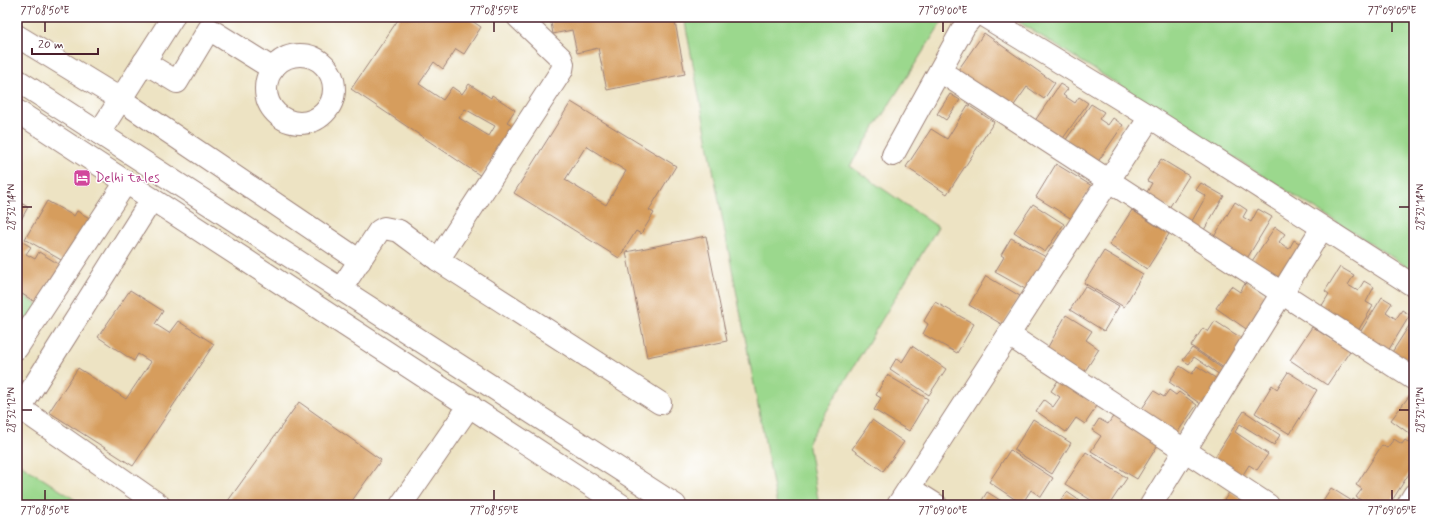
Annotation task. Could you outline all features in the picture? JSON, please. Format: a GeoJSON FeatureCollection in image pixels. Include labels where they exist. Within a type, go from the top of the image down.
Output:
{"type":"FeatureCollection","features":[{"type":"Feature","properties":{"kind":"street"},"geometry":{"type":"LineString","coordinates":[[99,133],[173,17]]}},
{"type":"Feature","properties":{"kind":"street"},"geometry":{"type":"LineString","coordinates":[[438,260],[562,70],[561,58],[518,17]]}},
{"type":"Feature","properties":{"kind":"street"},"geometry":{"type":"LineString","coordinates":[[893,155],[965,25],[972,17]]}},
{"type":"Feature","properties":{"kind":"street"},"geometry":{"type":"LineString","coordinates":[[986,17],[1150,117],[1414,286]]}},
{"type":"Feature","properties":{"kind":"street"},"geometry":{"type":"LineString","coordinates":[[144,62],[177,82],[209,29],[273,68]]}},
{"type":"Feature","properties":{"kind":"street"},"geometry":{"type":"LineString","coordinates":[[17,36],[120,99],[360,261]]}},
{"type":"Feature","properties":{"kind":"street"},"geometry":{"type":"LineString","coordinates":[[940,71],[1414,379]]}},
{"type":"Feature","properties":{"kind":"street"},"geometry":{"type":"LineString","coordinates":[[17,80],[675,505]]}},
{"type":"Feature","properties":{"kind":"street"},"geometry":{"type":"LineString","coordinates":[[17,111],[470,405],[621,505]]}},
{"type":"Feature","properties":{"kind":"street"},"geometry":{"type":"LineString","coordinates":[[936,505],[904,496],[1150,117]]}},
{"type":"Feature","properties":{"kind":"street"},"geometry":{"type":"LineString","coordinates":[[17,348],[126,182]]}},
{"type":"Feature","properties":{"kind":"street"},"geometry":{"type":"LineString","coordinates":[[152,199],[20,408],[158,505]]}},
{"type":"Feature","properties":{"kind":"street"},"geometry":{"type":"LineString","coordinates":[[341,289],[379,231],[384,228],[399,231],[438,260],[660,403]]}},
{"type":"Feature","properties":{"kind":"street"},"geometry":{"type":"LineString","coordinates":[[1150,505],[1322,228]]}},
{"type":"Feature","properties":{"kind":"street"},"geometry":{"type":"LineString","coordinates":[[1009,335],[1268,505]]}},
{"type":"Feature","properties":{"kind":"street"},"geometry":{"type":"LineString","coordinates":[[401,505],[470,405]]}},
{"type":"Feature","properties":{"kind":"street"},"geometry":{"type":"LineString","coordinates":[[1408,505],[1414,495]]}},
{"type":"Feature","properties":{"kind":"green space"},"geometry":{"type":"Polygon","coordinates":[[[684,17],[945,17],[850,166],[938,227],[808,442],[819,505],[777,505],[684,17]]]}},
{"type":"Feature","properties":{"kind":"green space"},"geometry":{"type":"Polygon","coordinates":[[[1011,17],[1414,17],[1414,271],[1011,17]]]}},
{"type":"Feature","properties":{"kind":"green space"},"geometry":{"type":"Polygon","coordinates":[[[17,292],[43,308],[17,348],[17,292]]]}},
{"type":"Feature","properties":{"kind":"green space"},"geometry":{"type":"Polygon","coordinates":[[[17,462],[83,505],[17,505],[17,462]]]}},
{"type":"Feature","properties":{"kind":"building"},"geometry":{"type":"Polygon","coordinates":[[[400,17],[466,17],[481,27],[464,54],[456,49],[443,69],[434,62],[419,84],[443,100],[452,87],[462,94],[469,84],[491,98],[492,95],[515,110],[507,122],[514,126],[481,176],[351,89],[400,17]],[[465,109],[459,118],[489,136],[495,126],[465,109]]]}},
{"type":"Feature","properties":{"kind":"building"},"geometry":{"type":"Polygon","coordinates":[[[550,17],[674,17],[685,74],[607,90],[598,48],[577,53],[572,30],[553,34],[550,17]]]}},
{"type":"Feature","properties":{"kind":"building"},"geometry":{"type":"Polygon","coordinates":[[[984,33],[1055,83],[1044,99],[1027,87],[1010,111],[956,73],[984,33]]]}},
{"type":"Feature","properties":{"kind":"building"},"geometry":{"type":"Polygon","coordinates":[[[1060,84],[1068,89],[1063,95],[1075,103],[1079,97],[1088,103],[1059,144],[1032,125],[1060,84]]]}},
{"type":"Feature","properties":{"kind":"building"},"geometry":{"type":"Polygon","coordinates":[[[950,94],[960,100],[946,120],[937,114],[950,94]]]}},
{"type":"Feature","properties":{"kind":"building"},"geometry":{"type":"Polygon","coordinates":[[[571,102],[676,166],[649,210],[654,213],[641,234],[636,231],[619,258],[514,193],[571,102]],[[586,146],[565,180],[606,205],[626,171],[586,146]]]}},
{"type":"Feature","properties":{"kind":"building"},"geometry":{"type":"Polygon","coordinates":[[[1091,104],[1104,112],[1099,119],[1108,125],[1113,118],[1123,125],[1097,163],[1065,141],[1091,104]]]}},
{"type":"Feature","properties":{"kind":"building"},"geometry":{"type":"Polygon","coordinates":[[[968,105],[994,122],[947,194],[906,167],[931,129],[947,139],[968,105]]]}},
{"type":"Feature","properties":{"kind":"building"},"geometry":{"type":"Polygon","coordinates":[[[1161,159],[1189,176],[1169,208],[1146,194],[1152,183],[1147,181],[1161,159]]]}},
{"type":"Feature","properties":{"kind":"building"},"geometry":{"type":"Polygon","coordinates":[[[1056,164],[1092,186],[1072,219],[1036,197],[1056,164]]]}},
{"type":"Feature","properties":{"kind":"building"},"geometry":{"type":"Polygon","coordinates":[[[1201,183],[1224,196],[1201,235],[1188,228],[1206,196],[1196,190],[1201,183]]]}},
{"type":"Feature","properties":{"kind":"building"},"geometry":{"type":"Polygon","coordinates":[[[17,201],[28,207],[17,227],[17,201]]]}},
{"type":"Feature","properties":{"kind":"building"},"geometry":{"type":"Polygon","coordinates":[[[47,201],[74,216],[77,211],[93,220],[68,264],[25,239],[47,201]]]}},
{"type":"Feature","properties":{"kind":"building"},"geometry":{"type":"Polygon","coordinates":[[[1235,202],[1247,210],[1243,217],[1251,222],[1258,209],[1272,217],[1246,260],[1209,245],[1235,202]]]}},
{"type":"Feature","properties":{"kind":"building"},"geometry":{"type":"Polygon","coordinates":[[[1033,204],[1064,224],[1045,252],[1014,232],[1033,204]]]}},
{"type":"Feature","properties":{"kind":"building"},"geometry":{"type":"Polygon","coordinates":[[[1132,210],[1169,234],[1147,269],[1109,245],[1132,210]]]}},
{"type":"Feature","properties":{"kind":"building"},"geometry":{"type":"Polygon","coordinates":[[[1275,227],[1285,234],[1279,242],[1289,249],[1294,240],[1307,248],[1282,285],[1250,264],[1275,227]]]}},
{"type":"Feature","properties":{"kind":"building"},"geometry":{"type":"Polygon","coordinates":[[[706,236],[727,341],[647,357],[626,252],[706,236]]]}},
{"type":"Feature","properties":{"kind":"building"},"geometry":{"type":"Polygon","coordinates":[[[1011,238],[1046,257],[1027,290],[995,272],[1004,257],[1001,255],[1011,238]]]}},
{"type":"Feature","properties":{"kind":"building"},"geometry":{"type":"Polygon","coordinates":[[[21,241],[31,247],[26,254],[35,259],[39,252],[65,268],[42,306],[17,291],[17,247],[21,241]]]}},
{"type":"Feature","properties":{"kind":"building"},"geometry":{"type":"Polygon","coordinates":[[[1104,251],[1143,274],[1124,307],[1084,283],[1104,251]]]}},
{"type":"Feature","properties":{"kind":"building"},"geometry":{"type":"Polygon","coordinates":[[[1340,267],[1354,275],[1348,285],[1358,291],[1364,281],[1374,287],[1366,302],[1373,306],[1356,334],[1318,312],[1329,294],[1325,291],[1340,267]]]}},
{"type":"Feature","properties":{"kind":"building"},"geometry":{"type":"Polygon","coordinates":[[[986,276],[1020,296],[1003,325],[969,305],[986,276]]]}},
{"type":"Feature","properties":{"kind":"building"},"geometry":{"type":"Polygon","coordinates":[[[1246,282],[1274,301],[1252,333],[1216,308],[1231,286],[1240,292],[1246,282]]]}},
{"type":"Feature","properties":{"kind":"building"},"geometry":{"type":"Polygon","coordinates":[[[1085,286],[1119,306],[1104,331],[1070,310],[1085,286]]]}},
{"type":"Feature","properties":{"kind":"building"},"geometry":{"type":"Polygon","coordinates":[[[130,290],[163,311],[155,324],[169,333],[178,321],[214,344],[133,466],[49,412],[78,368],[126,399],[151,362],[138,354],[134,361],[98,337],[130,290]]]}},
{"type":"Feature","properties":{"kind":"building"},"geometry":{"type":"Polygon","coordinates":[[[1382,297],[1392,303],[1386,312],[1396,319],[1402,310],[1410,315],[1388,351],[1359,334],[1382,297]]]}},
{"type":"Feature","properties":{"kind":"building"},"geometry":{"type":"Polygon","coordinates":[[[935,302],[974,324],[957,353],[923,334],[928,324],[924,321],[935,302]]]}},
{"type":"Feature","properties":{"kind":"building"},"geometry":{"type":"Polygon","coordinates":[[[1066,315],[1092,331],[1086,340],[1099,349],[1080,379],[1044,354],[1066,315]]]}},
{"type":"Feature","properties":{"kind":"building"},"geometry":{"type":"Polygon","coordinates":[[[1414,318],[1414,378],[1387,360],[1414,318]]]}},
{"type":"Feature","properties":{"kind":"building"},"geometry":{"type":"Polygon","coordinates":[[[1215,321],[1246,341],[1227,370],[1191,346],[1203,328],[1208,332],[1215,321]]]}},
{"type":"Feature","properties":{"kind":"building"},"geometry":{"type":"Polygon","coordinates":[[[1312,327],[1350,351],[1327,385],[1290,360],[1312,327]]]}},
{"type":"Feature","properties":{"kind":"building"},"geometry":{"type":"Polygon","coordinates":[[[912,346],[946,369],[929,395],[890,369],[896,359],[902,362],[912,346]]]}},
{"type":"Feature","properties":{"kind":"building"},"geometry":{"type":"Polygon","coordinates":[[[1192,348],[1229,373],[1205,407],[1169,382],[1180,366],[1192,374],[1197,366],[1217,379],[1220,375],[1194,357],[1189,364],[1183,360],[1192,348]]]}},
{"type":"Feature","properties":{"kind":"building"},"geometry":{"type":"Polygon","coordinates":[[[1288,372],[1317,390],[1290,434],[1255,413],[1272,385],[1277,389],[1288,372]]]}},
{"type":"Feature","properties":{"kind":"building"},"geometry":{"type":"Polygon","coordinates":[[[887,375],[928,399],[909,431],[874,410],[881,398],[876,395],[887,375]]]}},
{"type":"Feature","properties":{"kind":"building"},"geometry":{"type":"Polygon","coordinates":[[[1059,379],[1097,406],[1085,424],[1076,418],[1066,432],[1036,411],[1044,400],[1053,407],[1060,397],[1051,391],[1059,379]]]}},
{"type":"Feature","properties":{"kind":"building"},"geometry":{"type":"Polygon","coordinates":[[[1169,390],[1176,395],[1179,392],[1197,405],[1174,437],[1139,413],[1154,391],[1164,397],[1169,390]]]}},
{"type":"Feature","properties":{"kind":"building"},"geometry":{"type":"Polygon","coordinates":[[[1413,391],[1414,392],[1414,437],[1391,420],[1413,391]]]}},
{"type":"Feature","properties":{"kind":"building"},"geometry":{"type":"Polygon","coordinates":[[[299,402],[381,460],[349,505],[225,505],[299,402]]]}},
{"type":"Feature","properties":{"kind":"building"},"geometry":{"type":"Polygon","coordinates":[[[1244,411],[1280,435],[1274,445],[1240,424],[1235,432],[1268,454],[1257,470],[1249,465],[1241,478],[1213,460],[1244,411]]]}},
{"type":"Feature","properties":{"kind":"building"},"geometry":{"type":"Polygon","coordinates":[[[1114,415],[1159,443],[1137,479],[1091,451],[1101,436],[1092,430],[1099,419],[1108,424],[1114,415]]]}},
{"type":"Feature","properties":{"kind":"building"},"geometry":{"type":"Polygon","coordinates":[[[1033,419],[1071,443],[1052,474],[1014,450],[1033,419]]]}},
{"type":"Feature","properties":{"kind":"building"},"geometry":{"type":"Polygon","coordinates":[[[872,420],[904,442],[883,471],[852,449],[872,420]]]}},
{"type":"Feature","properties":{"kind":"building"},"geometry":{"type":"Polygon","coordinates":[[[1394,439],[1402,444],[1405,440],[1414,446],[1414,466],[1389,505],[1369,505],[1356,497],[1362,489],[1356,485],[1382,445],[1387,448],[1394,439]]]}},
{"type":"Feature","properties":{"kind":"building"},"geometry":{"type":"Polygon","coordinates":[[[1010,450],[1053,478],[1041,497],[1031,490],[1022,504],[989,482],[1010,450]]]}},
{"type":"Feature","properties":{"kind":"building"},"geometry":{"type":"Polygon","coordinates":[[[1086,452],[1127,478],[1109,505],[1099,505],[1065,484],[1086,452]]]}},
{"type":"Feature","properties":{"kind":"building"},"geometry":{"type":"Polygon","coordinates":[[[1331,488],[1352,501],[1353,499],[1363,505],[1320,505],[1331,488]]]}},
{"type":"Feature","properties":{"kind":"building"},"geometry":{"type":"Polygon","coordinates":[[[1230,491],[1248,503],[1246,505],[1221,505],[1230,491]]]}},
{"type":"Feature","properties":{"kind":"building"},"geometry":{"type":"Polygon","coordinates":[[[987,492],[1008,505],[979,505],[987,492]]]}},
{"type":"Feature","properties":{"kind":"building"},"geometry":{"type":"Polygon","coordinates":[[[1067,492],[1086,505],[1058,505],[1067,492]]]}},
{"type":"Feature","properties":{"kind":"place","name":"Delhi tales"},"geometry":{"type":"Point","coordinates":[82,178]}}]}
